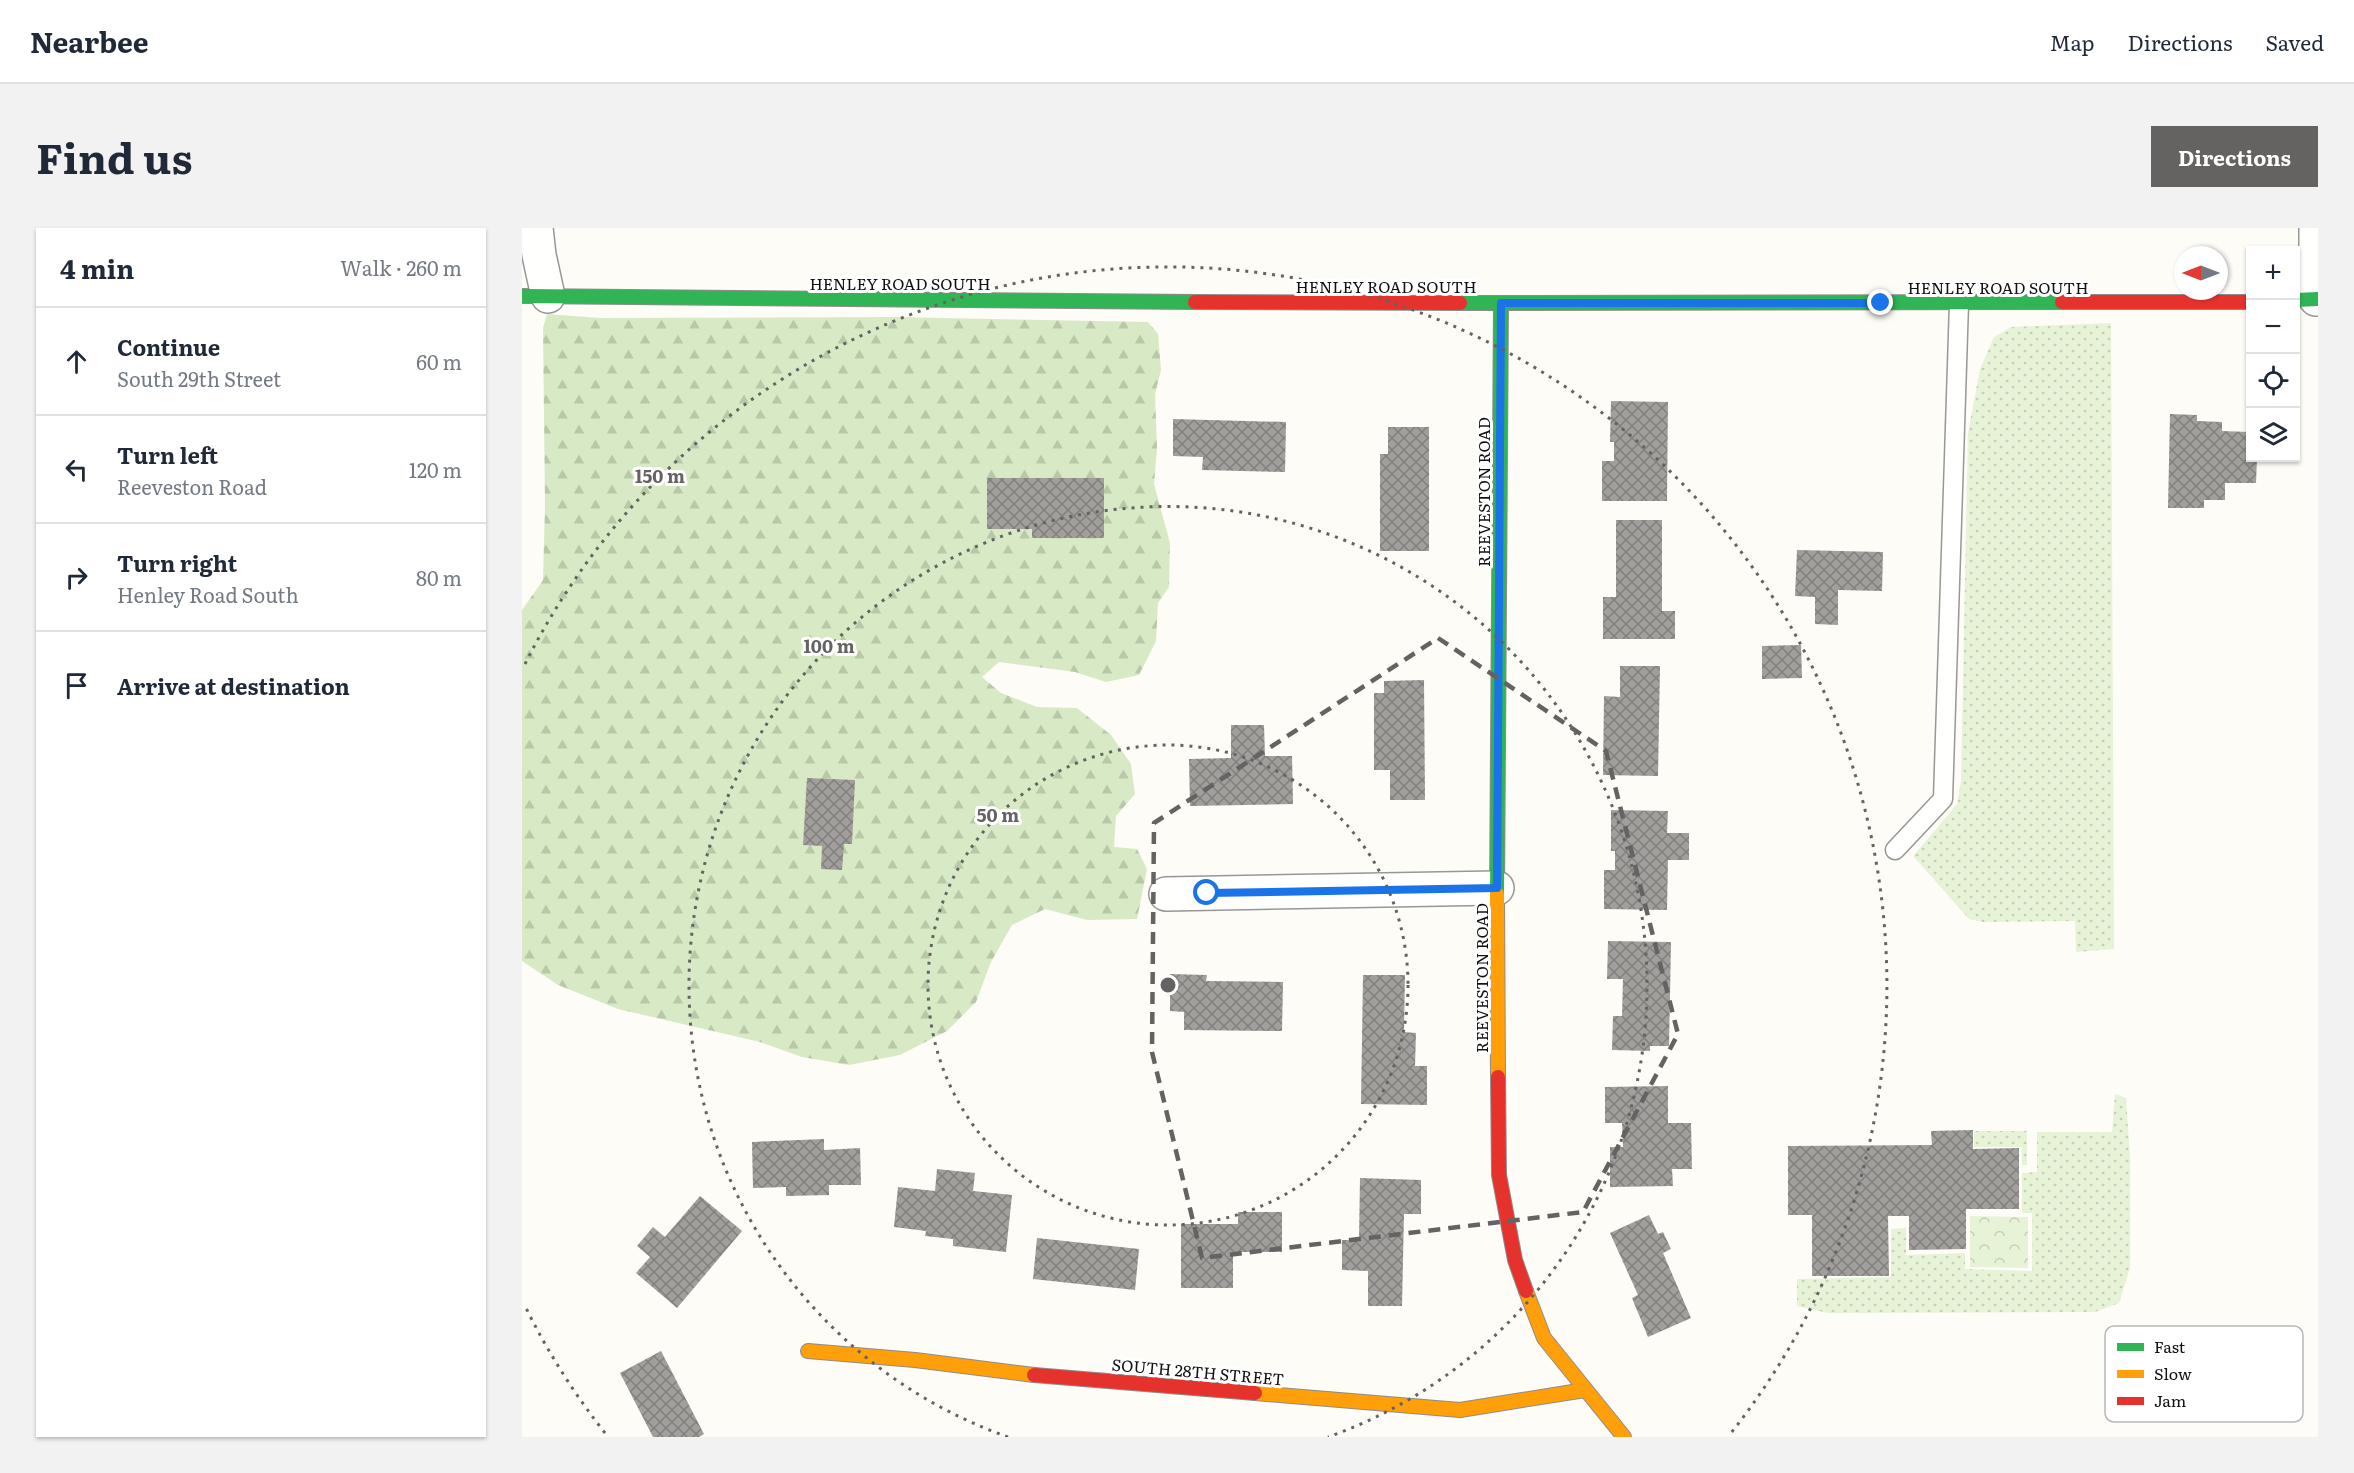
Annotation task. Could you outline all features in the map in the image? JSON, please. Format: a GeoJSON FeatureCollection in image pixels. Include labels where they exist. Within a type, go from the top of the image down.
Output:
{"type":"FeatureCollection","features":[{"type":"Feature","properties":{"kind":"street"},"geometry":{"type":"LineString","coordinates":[[535,296],[539,255],[536,228]]}},
{"type":"Feature","properties":{"kind":"street"},"geometry":{"type":"LineString","coordinates":[[2310,300],[2316,228]]}},
{"type":"Feature","properties":{"kind":"street","name":"HENLEY ROAD SOUTH"},"geometry":{"type":"LineString","coordinates":[[535,296],[956,301],[1501,303],[2246,302]]}},
{"type":"Feature","properties":{"kind":"street","name":"REEVESTON ROAD"},"geometry":{"type":"LineString","coordinates":[[1501,303],[1497,888],[1499,1175],[1515,1260],[1544,1338],[1624,1437]]}},
{"type":"Feature","properties":{"kind":"street"},"geometry":{"type":"LineString","coordinates":[[1166,894],[1497,888]]}},
{"type":"Feature","properties":{"kind":"street","name":"SOUTH 28TH STREET"},"geometry":{"type":"LineString","coordinates":[[808,1351],[915,1360],[1036,1375],[1460,1410],[1586,1390]]}},
{"type":"Feature","properties":{"kind":"lane"},"geometry":{"type":"LineString","coordinates":[[1895,850],[1943,798],[1959,303]]}},
{"type":"Feature","properties":{"kind":"highlighted area"},"geometry":{"type":"Polygon","coordinates":[[[1438,638],[1606,751],[1678,1034],[1583,1212],[1202,1258],[1152,1052],[1154,823],[1438,638]]]}},
{"type":"Feature","properties":{"kind":"green space"},"geometry":{"type":"Polygon","coordinates":[[[547,314],[600,318],[891,317],[1148,322],[1158,334],[1161,370],[1155,394],[1157,449],[1154,484],[1170,543],[1169,587],[1158,603],[1156,641],[1139,675],[1106,682],[1075,672],[999,662],[982,677],[1001,693],[1037,707],[1077,708],[1111,735],[1131,764],[1135,794],[1116,816],[1114,847],[1137,849],[1147,869],[1137,919],[1087,920],[1045,909],[1012,925],[991,962],[976,1002],[947,1031],[900,1055],[849,1065],[802,1057],[760,1042],[618,1009],[558,985],[522,961],[522,610],[543,580],[545,506],[543,328],[547,314]]]}},
{"type":"Feature","properties":{"kind":"green space"},"geometry":{"type":"Polygon","coordinates":[[[2111,323],[2114,949],[2076,952],[2075,921],[1982,922],[1969,919],[1913,856],[1957,804],[1961,782],[1968,433],[1980,369],[1994,337],[2011,327],[2111,323]]]}},
{"type":"Feature","properties":{"kind":"green space"},"geometry":{"type":"Polygon","coordinates":[[[2115,1094],[2126,1098],[2130,1158],[2130,1268],[2119,1303],[2095,1312],[1828,1313],[1797,1306],[1797,1279],[1891,1277],[1891,1229],[1906,1228],[1906,1255],[1965,1253],[1965,1269],[2032,1271],[2032,1213],[2022,1213],[2022,1173],[2037,1172],[2037,1132],[2112,1132],[2115,1094]]]}},
{"type":"Feature","properties":{"kind":"green space"},"geometry":{"type":"Polygon","coordinates":[[[1974,1131],[2027,1131],[2027,1165],[2022,1165],[2022,1147],[1974,1147],[1974,1131]]]}},
{"type":"Feature","properties":{"kind":"green space"},"geometry":{"type":"Polygon","coordinates":[[[1970,1216],[2028,1217],[2028,1268],[1970,1267],[1970,1216]]]}},
{"type":"Feature","properties":{"kind":"building"},"geometry":{"type":"Polygon","coordinates":[[[1611,401],[1668,402],[1667,501],[1602,501],[1602,461],[1614,461],[1614,442],[1610,442],[1611,401]]]}},
{"type":"Feature","properties":{"kind":"building"},"geometry":{"type":"Polygon","coordinates":[[[2170,414],[2197,415],[2197,421],[2222,422],[2222,431],[2246,432],[2246,462],[2257,462],[2256,483],[2225,483],[2225,500],[2204,500],[2204,508],[2168,508],[2170,414]]]}},
{"type":"Feature","properties":{"kind":"building"},"geometry":{"type":"Polygon","coordinates":[[[1173,419],[1286,422],[1285,472],[1202,470],[1203,457],[1173,456],[1173,419]]]}},
{"type":"Feature","properties":{"kind":"building"},"geometry":{"type":"Polygon","coordinates":[[[1388,427],[1429,427],[1429,551],[1380,551],[1380,454],[1388,454],[1388,427]]]}},
{"type":"Feature","properties":{"kind":"building"},"geometry":{"type":"Polygon","coordinates":[[[987,478],[1104,478],[1104,538],[1032,538],[1032,529],[987,529],[987,478]]]}},
{"type":"Feature","properties":{"kind":"building"},"geometry":{"type":"Polygon","coordinates":[[[1616,520],[1662,520],[1662,611],[1675,611],[1675,639],[1603,639],[1603,597],[1616,597],[1616,520]]]}},
{"type":"Feature","properties":{"kind":"building"},"geometry":{"type":"Polygon","coordinates":[[[1797,550],[1883,552],[1882,591],[1838,590],[1838,625],[1815,624],[1815,597],[1795,596],[1797,550]]]}},
{"type":"Feature","properties":{"kind":"building"},"geometry":{"type":"Polygon","coordinates":[[[1801,645],[1802,678],[1762,679],[1762,646],[1801,645]]]}},
{"type":"Feature","properties":{"kind":"building"},"geometry":{"type":"Polygon","coordinates":[[[1620,666],[1660,666],[1658,776],[1603,775],[1604,696],[1620,697],[1620,666]]]}},
{"type":"Feature","properties":{"kind":"building"},"geometry":{"type":"Polygon","coordinates":[[[1424,680],[1425,800],[1390,800],[1390,770],[1374,770],[1374,693],[1384,693],[1384,681],[1424,680]]]}},
{"type":"Feature","properties":{"kind":"building"},"geometry":{"type":"Polygon","coordinates":[[[1231,725],[1264,725],[1265,756],[1292,756],[1293,804],[1190,806],[1189,759],[1231,758],[1231,725]]]}},
{"type":"Feature","properties":{"kind":"building"},"geometry":{"type":"Polygon","coordinates":[[[807,778],[855,780],[852,844],[844,844],[842,870],[821,869],[822,846],[803,845],[807,778]]]}},
{"type":"Feature","properties":{"kind":"building"},"geometry":{"type":"Polygon","coordinates":[[[1611,810],[1668,811],[1667,833],[1689,833],[1689,860],[1668,860],[1667,910],[1604,909],[1604,870],[1615,870],[1615,851],[1611,851],[1611,810]]]}},
{"type":"Feature","properties":{"kind":"building"},"geometry":{"type":"Polygon","coordinates":[[[1608,941],[1671,942],[1669,1046],[1650,1046],[1650,1051],[1612,1050],[1613,1016],[1622,1016],[1623,979],[1607,979],[1608,941]]]}},
{"type":"Feature","properties":{"kind":"building"},"geometry":{"type":"Polygon","coordinates":[[[1170,974],[1207,975],[1206,981],[1283,982],[1282,1031],[1184,1030],[1184,1012],[1170,1011],[1170,974]]]}},
{"type":"Feature","properties":{"kind":"building"},"geometry":{"type":"Polygon","coordinates":[[[1363,975],[1405,975],[1404,1032],[1416,1033],[1415,1066],[1427,1066],[1427,1105],[1361,1104],[1363,975]]]}},
{"type":"Feature","properties":{"kind":"building"},"geometry":{"type":"Polygon","coordinates":[[[1668,1086],[1668,1123],[1691,1123],[1692,1169],[1672,1169],[1673,1186],[1610,1187],[1610,1147],[1623,1147],[1622,1123],[1605,1123],[1605,1087],[1668,1086]]]}},
{"type":"Feature","properties":{"kind":"building"},"geometry":{"type":"Polygon","coordinates":[[[1973,1130],[1973,1149],[2019,1148],[2019,1209],[1966,1209],[1966,1249],[1909,1250],[1909,1216],[1888,1216],[1889,1276],[1812,1276],[1812,1215],[1788,1215],[1788,1146],[1932,1145],[1931,1131],[1973,1130]]]}},
{"type":"Feature","properties":{"kind":"building"},"geometry":{"type":"Polygon","coordinates":[[[824,1139],[824,1150],[860,1148],[861,1185],[829,1185],[829,1195],[786,1196],[786,1187],[753,1188],[752,1142],[824,1139]]]}},
{"type":"Feature","properties":{"kind":"building"},"geometry":{"type":"Polygon","coordinates":[[[937,1169],[975,1173],[973,1191],[1012,1195],[1006,1252],[953,1246],[953,1239],[925,1236],[926,1231],[894,1227],[898,1187],[935,1191],[937,1169]]]}},
{"type":"Feature","properties":{"kind":"building"},"geometry":{"type":"Polygon","coordinates":[[[1360,1178],[1421,1180],[1421,1214],[1404,1214],[1402,1306],[1368,1306],[1368,1271],[1342,1270],[1342,1240],[1359,1240],[1360,1178]]]}},
{"type":"Feature","properties":{"kind":"building"},"geometry":{"type":"Polygon","coordinates":[[[700,1196],[742,1231],[677,1308],[636,1273],[650,1257],[637,1246],[653,1227],[665,1237],[700,1196]]]}},
{"type":"Feature","properties":{"kind":"building"},"geometry":{"type":"Polygon","coordinates":[[[1238,1212],[1282,1212],[1282,1252],[1233,1252],[1233,1288],[1181,1288],[1181,1224],[1238,1224],[1238,1212]]]}},
{"type":"Feature","properties":{"kind":"building"},"geometry":{"type":"Polygon","coordinates":[[[1649,1215],[1658,1234],[1663,1232],[1671,1249],[1663,1253],[1691,1318],[1648,1337],[1632,1298],[1638,1295],[1610,1233],[1649,1215]]]}},
{"type":"Feature","properties":{"kind":"building"},"geometry":{"type":"Polygon","coordinates":[[[1037,1238],[1139,1249],[1135,1290],[1033,1279],[1037,1238]]]}},
{"type":"Feature","properties":{"kind":"building"},"geometry":{"type":"Polygon","coordinates":[[[661,1351],[704,1434],[699,1437],[653,1437],[620,1373],[661,1351]]]}},
{"type":"Feature","properties":{"kind":"traffic: fast"},"geometry":{"type":"LineString","coordinates":[[522,296],[1195,302]]}},
{"type":"Feature","properties":{"kind":"traffic: fast"},"geometry":{"type":"LineString","coordinates":[[2300,300],[2318,299]]}},
{"type":"Feature","properties":{"kind":"traffic: fast"},"geometry":{"type":"LineString","coordinates":[[1460,303],[2062,302]]}},
{"type":"Feature","properties":{"kind":"traffic: fast"},"geometry":{"type":"LineString","coordinates":[[1497,894],[1501,303]]}},
{"type":"Feature","properties":{"kind":"traffic: slow"},"geometry":{"type":"LineString","coordinates":[[1497,894],[1498,1077]]}},
{"type":"Feature","properties":{"kind":"traffic: slow"},"geometry":{"type":"LineString","coordinates":[[1526,1291],[1544,1338],[1624,1437]]}},
{"type":"Feature","properties":{"kind":"traffic: slow"},"geometry":{"type":"LineString","coordinates":[[808,1351],[915,1360],[1034,1375]]}},
{"type":"Feature","properties":{"kind":"traffic: slow"},"geometry":{"type":"LineString","coordinates":[[1255,1393],[1460,1410],[1585,1390]]}},
{"type":"Feature","properties":{"kind":"traffic: jam"},"geometry":{"type":"LineString","coordinates":[[1195,302],[1460,303]]}},
{"type":"Feature","properties":{"kind":"traffic: jam"},"geometry":{"type":"LineString","coordinates":[[2062,302],[2246,302]]}},
{"type":"Feature","properties":{"kind":"traffic: jam"},"geometry":{"type":"LineString","coordinates":[[1498,1077],[1499,1175],[1515,1260],[1526,1291]]}},
{"type":"Feature","properties":{"kind":"traffic: jam"},"geometry":{"type":"LineString","coordinates":[[1034,1375],[1255,1393]]}},
{"type":"Feature","properties":{"kind":"route"},"geometry":{"type":"LineString","coordinates":[[1207,893],[1497,888],[1501,303],[1881,303]]}}]}
